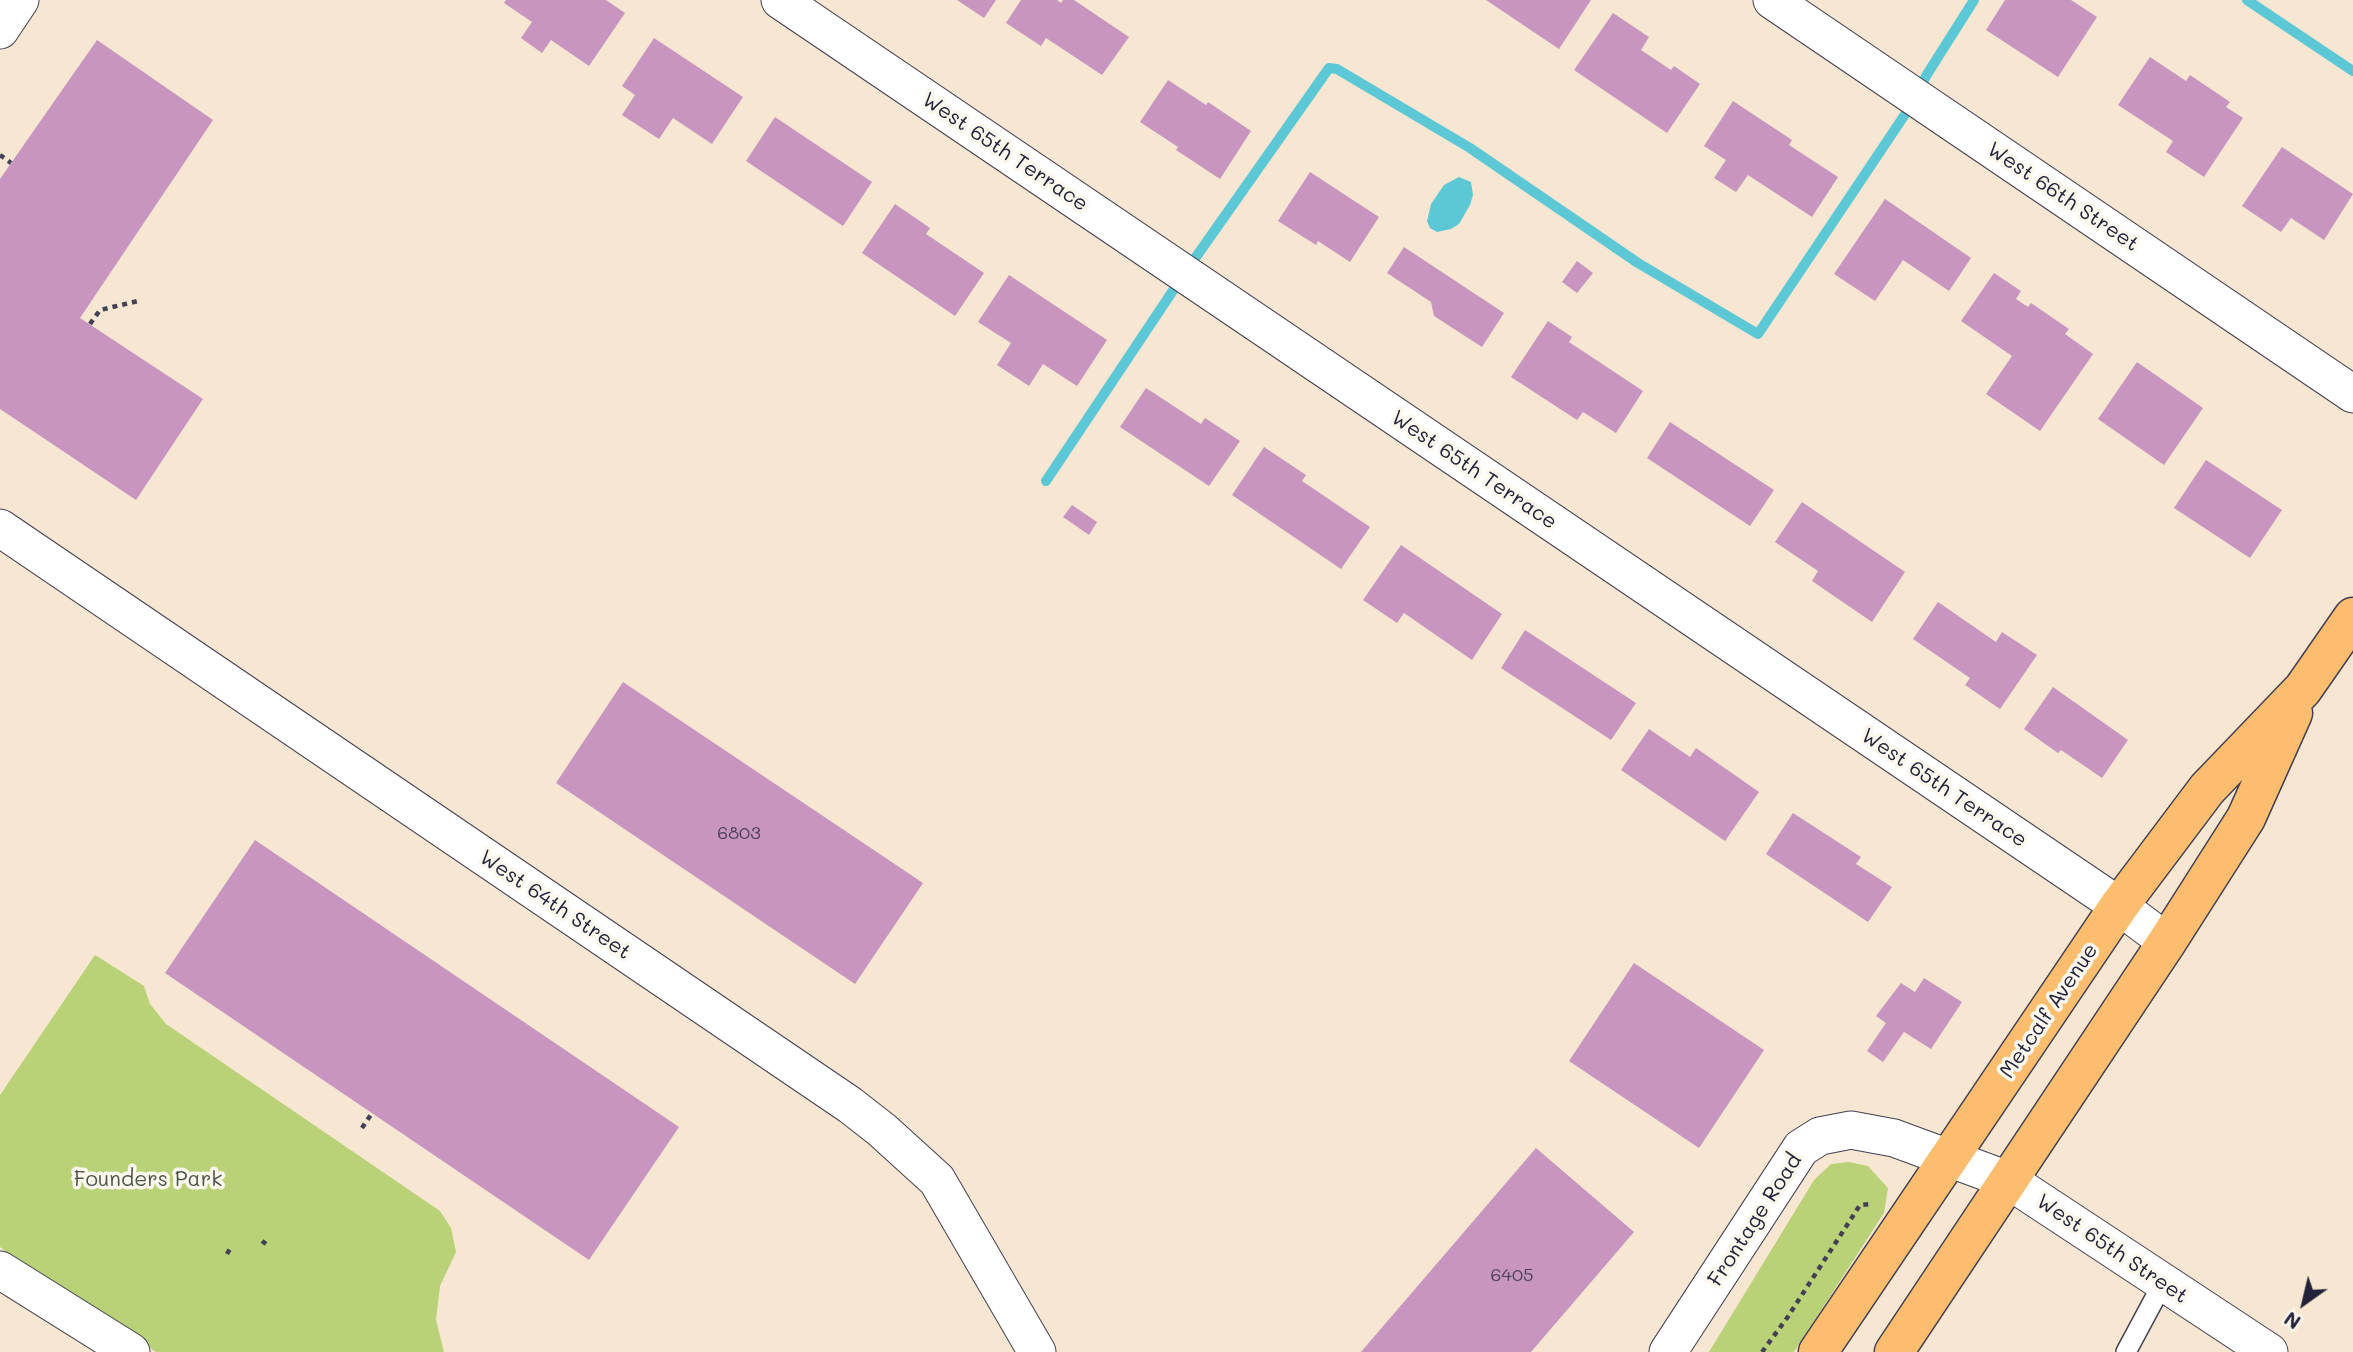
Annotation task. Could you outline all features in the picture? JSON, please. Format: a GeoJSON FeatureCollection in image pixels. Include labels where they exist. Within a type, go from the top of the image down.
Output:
{"type":"FeatureCollection","features":[{"type":"Feature","properties":{"kind":"main road","name":"Metcalf Avenue"},"geometry":{"type":"LineString","coordinates":[[1818,1352],[2119,906],[2207,789],[2304,689],[2353,617]]}},
{"type":"Feature","properties":{"kind":"main road","name":"Metcalf Avenue"},"geometry":{"type":"LineString","coordinates":[[1894,1352],[2167,942],[2246,818],[2304,689]]}},
{"type":"Feature","properties":{"kind":"street"},"geometry":{"type":"LineString","coordinates":[[0,30],[20,0]]}},
{"type":"Feature","properties":{"kind":"street","name":"West 65th Terrace"},"geometry":{"type":"LineString","coordinates":[[780,0],[2119,906],[2167,942]]}},
{"type":"Feature","properties":{"kind":"street","name":"West 66th Street"},"geometry":{"type":"LineString","coordinates":[[1772,0],[2353,394]]}},
{"type":"Feature","properties":{"kind":"street","name":"West 64th Street"},"geometry":{"type":"LineString","coordinates":[[0,527],[850,1105],[882,1130],[937,1180],[1037,1352]]}},
{"type":"Feature","properties":{"kind":"street","name":"Frontage Road"},"geometry":{"type":"LineString","coordinates":[[1668,1352],[1801,1148],[1820,1136],[1851,1130],[1894,1138],[1949,1159]]}},
{"type":"Feature","properties":{"kind":"street","name":"West 65th Street"},"geometry":{"type":"LineString","coordinates":[[1949,1159],[2008,1180],[2269,1352]]}},
{"type":"Feature","properties":{"kind":"street"},"geometry":{"type":"LineString","coordinates":[[0,1270],[131,1352]]}},
{"type":"Feature","properties":{"kind":"lane"},"geometry":{"type":"LineString","coordinates":[[2126,1352],[2163,1283]]}},
{"type":"Feature","properties":{"kind":"path"},"geometry":{"type":"LineString","coordinates":[[0,155],[11,163]]}},
{"type":"Feature","properties":{"kind":"path"},"geometry":{"type":"LineString","coordinates":[[90,324],[100,310],[138,301]]}},
{"type":"Feature","properties":{"kind":"path"},"geometry":{"type":"LineString","coordinates":[[362,1128],[373,1113]]}},
{"type":"Feature","properties":{"kind":"path"},"geometry":{"type":"LineString","coordinates":[[262,1241],[270,1247]]}},
{"type":"Feature","properties":{"kind":"path"},"geometry":{"type":"LineString","coordinates":[[227,1254],[231,1247]]}},
{"type":"Feature","properties":{"kind":"green space","name":"Founders Park"},"geometry":{"type":"Polygon","coordinates":[[[95,955],[144,986],[150,1004],[166,1024],[440,1211],[451,1228],[456,1252],[440,1286],[436,1320],[444,1352],[156,1352],[22,1265],[0,1247],[0,1095],[95,955]]]}},
{"type":"Feature","properties":{"kind":"green space"},"geometry":{"type":"Polygon","coordinates":[[[1849,1162],[1868,1166],[1888,1188],[1884,1213],[1794,1352],[1709,1352],[1814,1180],[1831,1164],[1849,1162]]]}},
{"type":"Feature","properties":{"kind":"water"},"geometry":{"type":"Polygon","coordinates":[[[1459,177],[1471,182],[1473,195],[1470,205],[1459,224],[1437,232],[1430,228],[1427,221],[1431,204],[1444,185],[1459,177]]]}},
{"type":"Feature","properties":{"kind":"building"},"geometry":{"type":"Polygon","coordinates":[[[506,0],[606,0],[625,13],[589,66],[551,40],[542,53],[521,38],[532,22],[504,3],[506,0]]]}},
{"type":"Feature","properties":{"kind":"building"},"geometry":{"type":"Polygon","coordinates":[[[957,0],[996,0],[984,18],[957,0]]]}},
{"type":"Feature","properties":{"kind":"building"},"geometry":{"type":"Polygon","coordinates":[[[1021,0],[1057,0],[1061,3],[1063,0],[1074,0],[1129,37],[1102,75],[1046,38],[1041,46],[1006,23],[1021,0]]]}},
{"type":"Feature","properties":{"kind":"building"},"geometry":{"type":"Polygon","coordinates":[[[1486,0],[1591,0],[1559,49],[1486,0]]]}},
{"type":"Feature","properties":{"kind":"building"},"geometry":{"type":"Polygon","coordinates":[[[2005,0],[2071,0],[2097,17],[2058,77],[1986,30],[2005,0]]]}},
{"type":"Feature","properties":{"kind":"building"},"geometry":{"type":"Polygon","coordinates":[[[1613,13],[1649,37],[1641,50],[1671,70],[1674,66],[1700,84],[1667,133],[1574,70],[1613,13]]]}},
{"type":"Feature","properties":{"kind":"building"},"geometry":{"type":"Polygon","coordinates":[[[654,38],[743,97],[712,144],[673,118],[659,139],[622,115],[635,95],[622,86],[654,38]]]}},
{"type":"Feature","properties":{"kind":"building"},"geometry":{"type":"Polygon","coordinates":[[[97,40],[213,120],[80,318],[203,399],[136,500],[0,409],[0,179],[97,40]]]}},
{"type":"Feature","properties":{"kind":"building"},"geometry":{"type":"Polygon","coordinates":[[[2150,57],[2186,81],[2190,75],[2230,102],[2226,107],[2243,118],[2204,177],[2166,152],[2173,141],[2118,105],[2150,57]]]}},
{"type":"Feature","properties":{"kind":"building"},"geometry":{"type":"Polygon","coordinates":[[[1168,80],[1206,105],[1208,102],[1251,131],[1220,179],[1140,122],[1168,80]]]}},
{"type":"Feature","properties":{"kind":"building"},"geometry":{"type":"Polygon","coordinates":[[[1733,101],[1792,140],[1789,145],[1838,177],[1812,217],[1748,175],[1736,192],[1714,178],[1726,160],[1704,146],[1733,101]]]}},
{"type":"Feature","properties":{"kind":"building"},"geometry":{"type":"Polygon","coordinates":[[[775,117],[872,182],[843,226],[746,161],[775,117]]]}},
{"type":"Feature","properties":{"kind":"building"},"geometry":{"type":"Polygon","coordinates":[[[2282,147],[2353,194],[2324,240],[2291,218],[2281,232],[2242,206],[2282,147]]]}},
{"type":"Feature","properties":{"kind":"building"},"geometry":{"type":"Polygon","coordinates":[[[1310,172],[1379,217],[1350,262],[1318,241],[1316,245],[1278,221],[1310,172]]]}},
{"type":"Feature","properties":{"kind":"building"},"geometry":{"type":"Polygon","coordinates":[[[1885,199],[1971,258],[1949,291],[1903,260],[1875,301],[1834,274],[1885,199]]]}},
{"type":"Feature","properties":{"kind":"building"},"geometry":{"type":"Polygon","coordinates":[[[895,204],[930,228],[926,234],[984,273],[955,316],[862,253],[895,204]]]}},
{"type":"Feature","properties":{"kind":"building"},"geometry":{"type":"Polygon","coordinates":[[[1404,247],[1504,313],[1482,347],[1434,316],[1431,302],[1387,273],[1404,247]]]}},
{"type":"Feature","properties":{"kind":"building"},"geometry":{"type":"Polygon","coordinates":[[[1577,261],[1593,273],[1577,293],[1562,282],[1577,261]]]}},
{"type":"Feature","properties":{"kind":"building"},"geometry":{"type":"Polygon","coordinates":[[[1994,273],[2021,291],[2016,299],[2028,307],[2031,303],[2069,329],[2065,334],[2093,354],[2040,431],[1986,394],[2012,356],[1961,321],[1994,273]]]}},
{"type":"Feature","properties":{"kind":"building"},"geometry":{"type":"Polygon","coordinates":[[[1009,275],[1107,340],[1077,386],[1043,364],[1029,386],[997,365],[1011,343],[978,322],[1009,275]]]}},
{"type":"Feature","properties":{"kind":"building"},"geometry":{"type":"Polygon","coordinates":[[[1548,321],[1572,337],[1569,342],[1643,391],[1616,433],[1583,412],[1577,420],[1511,377],[1548,321]]]}},
{"type":"Feature","properties":{"kind":"building"},"geometry":{"type":"Polygon","coordinates":[[[2137,362],[2203,408],[2164,465],[2098,419],[2137,362]]]}},
{"type":"Feature","properties":{"kind":"building"},"geometry":{"type":"Polygon","coordinates":[[[1146,388],[1201,424],[1205,418],[1240,441],[1209,486],[1120,427],[1146,388]]]}},
{"type":"Feature","properties":{"kind":"building"},"geometry":{"type":"Polygon","coordinates":[[[1670,422],[1774,490],[1750,526],[1647,458],[1670,422]]]}},
{"type":"Feature","properties":{"kind":"building"},"geometry":{"type":"Polygon","coordinates":[[[1264,447],[1306,475],[1302,481],[1370,527],[1341,569],[1232,495],[1264,447]]]}},
{"type":"Feature","properties":{"kind":"building"},"geometry":{"type":"Polygon","coordinates":[[[2206,460],[2282,510],[2250,558],[2174,508],[2206,460]]]}},
{"type":"Feature","properties":{"kind":"building"},"geometry":{"type":"Polygon","coordinates":[[[1802,502],[1905,572],[1872,622],[1812,581],[1818,571],[1775,542],[1802,502]]]}},
{"type":"Feature","properties":{"kind":"building"},"geometry":{"type":"Polygon","coordinates":[[[1072,505],[1097,522],[1089,535],[1063,517],[1072,505]]]}},
{"type":"Feature","properties":{"kind":"building"},"geometry":{"type":"Polygon","coordinates":[[[1401,545],[1502,614],[1472,660],[1404,613],[1397,623],[1363,600],[1401,545]]]}},
{"type":"Feature","properties":{"kind":"building"},"geometry":{"type":"Polygon","coordinates":[[[1938,602],[1996,642],[2002,632],[2037,655],[2000,709],[1965,685],[1970,678],[1913,639],[1938,602]]]}},
{"type":"Feature","properties":{"kind":"building"},"geometry":{"type":"Polygon","coordinates":[[[1525,630],[1636,703],[1611,740],[1501,668],[1525,630]]]}},
{"type":"Feature","properties":{"kind":"building"},"geometry":{"type":"Polygon","coordinates":[[[623,682],[923,883],[855,984],[556,783],[623,682]]]}},
{"type":"Feature","properties":{"kind":"building"},"geometry":{"type":"Polygon","coordinates":[[[2053,687],[2128,740],[2102,778],[2061,750],[2058,753],[2024,729],[2053,687]]]}},
{"type":"Feature","properties":{"kind":"building"},"geometry":{"type":"Polygon","coordinates":[[[1649,729],[1690,757],[1696,748],[1759,792],[1725,841],[1621,770],[1649,729]]]}},
{"type":"Feature","properties":{"kind":"building"},"geometry":{"type":"Polygon","coordinates":[[[1793,813],[1861,857],[1856,864],[1892,887],[1868,922],[1766,854],[1793,813]]]}},
{"type":"Feature","properties":{"kind":"building"},"geometry":{"type":"Polygon","coordinates":[[[255,840],[679,1127],[589,1260],[165,973],[255,840]]]}},
{"type":"Feature","properties":{"kind":"building"},"geometry":{"type":"Polygon","coordinates":[[[1634,963],[1764,1050],[1699,1148],[1569,1061],[1634,963]]]}},
{"type":"Feature","properties":{"kind":"building"},"geometry":{"type":"Polygon","coordinates":[[[1924,978],[1962,1002],[1931,1049],[1904,1032],[1883,1062],[1867,1051],[1886,1023],[1876,1016],[1901,983],[1915,992],[1924,978]]]}},
{"type":"Feature","properties":{"kind":"building"},"geometry":{"type":"Polygon","coordinates":[[[1536,1148],[1634,1232],[1531,1352],[1361,1352],[1536,1148]]]}},
{"type":"Feature","properties":{"kind":"waterway"},"geometry":{"type":"LineString","coordinates":[[1046,481],[1184,274],[1329,68],[1337,69],[1470,148],[1638,263],[1758,334],[1916,98],[1926,76],[1974,0]]}},
{"type":"Feature","properties":{"kind":"waterway"},"geometry":{"type":"LineString","coordinates":[[2247,0],[2353,71]]}}]}
